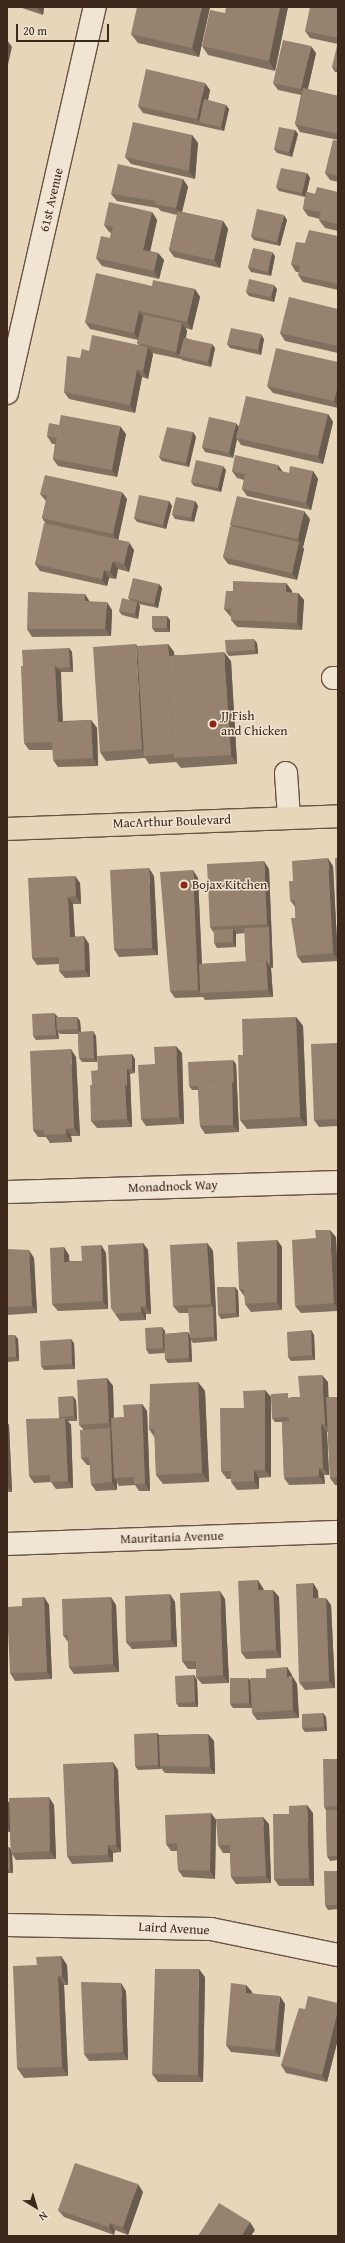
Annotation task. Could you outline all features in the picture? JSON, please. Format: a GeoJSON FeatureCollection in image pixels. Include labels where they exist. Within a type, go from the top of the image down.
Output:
{"type":"FeatureCollection","features":[{"type":"Feature","properties":{"kind":"main road","name":"MacArthur Boulevard"},"geometry":{"type":"LineString","coordinates":[[7,829],[338,816]]}},
{"type":"Feature","properties":{"kind":"street","name":"61st Avenue"},"geometry":{"type":"LineString","coordinates":[[7,392],[95,7]]}},
{"type":"Feature","properties":{"kind":"street"},"geometry":{"type":"LineString","coordinates":[[286,773],[289,818]]}},
{"type":"Feature","properties":{"kind":"street","name":"Monadnock Way"},"geometry":{"type":"LineString","coordinates":[[7,1192],[338,1182]]}},
{"type":"Feature","properties":{"kind":"street","name":"Mauritania Avenue"},"geometry":{"type":"LineString","coordinates":[[7,1544],[338,1532]]}},
{"type":"Feature","properties":{"kind":"street","name":"Laird Avenue"},"geometry":{"type":"LineString","coordinates":[[7,1925],[211,1930],[338,1955]]}},
{"type":"Feature","properties":{"kind":"building"},"geometry":{"type":"Polygon","coordinates":[[[137,7],[202,7],[192,48],[131,34],[137,7]]]}},
{"type":"Feature","properties":{"kind":"building"},"geometry":{"type":"Polygon","coordinates":[[[226,7],[280,7],[269,61],[202,46],[210,10],[225,13],[226,7]]]}},
{"type":"Feature","properties":{"kind":"building"},"geometry":{"type":"Polygon","coordinates":[[[310,7],[338,7],[338,38],[305,31],[310,7]]]}},
{"type":"Feature","properties":{"kind":"building"},"geometry":{"type":"Polygon","coordinates":[[[283,40],[311,46],[301,89],[273,83],[283,40]]]}},
{"type":"Feature","properties":{"kind":"building"},"geometry":{"type":"Polygon","coordinates":[[[337,46],[338,47],[338,69],[332,67],[337,46]]]}},
{"type":"Feature","properties":{"kind":"building"},"geometry":{"type":"Polygon","coordinates":[[[146,69],[205,83],[197,119],[138,106],[146,69]]]}},
{"type":"Feature","properties":{"kind":"building"},"geometry":{"type":"Polygon","coordinates":[[[303,88],[338,96],[338,134],[295,124],[303,88]]]}},
{"type":"Feature","properties":{"kind":"building"},"geometry":{"type":"Polygon","coordinates":[[[204,99],[226,105],[221,127],[199,122],[204,99]]]}},
{"type":"Feature","properties":{"kind":"building"},"geometry":{"type":"Polygon","coordinates":[[[133,122],[192,135],[189,171],[125,157],[133,122]]]}},
{"type":"Feature","properties":{"kind":"building"},"geometry":{"type":"Polygon","coordinates":[[[279,127],[295,130],[289,152],[274,149],[279,127]]]}},
{"type":"Feature","properties":{"kind":"building"},"geometry":{"type":"Polygon","coordinates":[[[333,140],[338,141],[338,176],[325,173],[333,140]]]}},
{"type":"Feature","properties":{"kind":"building"},"geometry":{"type":"Polygon","coordinates":[[[118,164],[183,179],[176,208],[155,204],[156,201],[111,194],[118,164]]]}},
{"type":"Feature","properties":{"kind":"building"},"geometry":{"type":"Polygon","coordinates":[[[281,168],[307,173],[302,193],[276,187],[281,168]]]}},
{"type":"Feature","properties":{"kind":"building"},"geometry":{"type":"Polygon","coordinates":[[[317,187],[338,192],[338,224],[319,220],[321,212],[303,209],[306,192],[315,194],[317,187]]]}},
{"type":"Feature","properties":{"kind":"building"},"geometry":{"type":"Polygon","coordinates":[[[109,202],[152,212],[143,250],[158,253],[154,271],[96,258],[101,236],[110,238],[113,227],[104,225],[109,202]]]}},
{"type":"Feature","properties":{"kind":"building"},"geometry":{"type":"Polygon","coordinates":[[[257,209],[284,215],[277,242],[251,236],[257,209]]]}},
{"type":"Feature","properties":{"kind":"building"},"geometry":{"type":"Polygon","coordinates":[[[178,211],[223,221],[214,260],[169,250],[178,211]]]}},
{"type":"Feature","properties":{"kind":"building"},"geometry":{"type":"Polygon","coordinates":[[[309,230],[338,236],[338,284],[298,275],[300,266],[291,264],[296,242],[305,243],[309,230]]]}},
{"type":"Feature","properties":{"kind":"building"},"geometry":{"type":"Polygon","coordinates":[[[253,248],[272,252],[268,272],[248,267],[253,248]]]}},
{"type":"Feature","properties":{"kind":"building"},"geometry":{"type":"Polygon","coordinates":[[[96,273],[152,286],[153,280],[195,289],[187,322],[139,311],[134,333],[85,322],[96,273]]]}},
{"type":"Feature","properties":{"kind":"building"},"geometry":{"type":"Polygon","coordinates":[[[249,279],[274,285],[271,297],[246,292],[249,279]]]}},
{"type":"Feature","properties":{"kind":"building"},"geometry":{"type":"Polygon","coordinates":[[[289,297],[338,309],[338,346],[280,333],[289,297]]]}},
{"type":"Feature","properties":{"kind":"building"},"geometry":{"type":"Polygon","coordinates":[[[144,315],[182,323],[176,352],[137,343],[144,315]]]}},
{"type":"Feature","properties":{"kind":"building"},"geometry":{"type":"Polygon","coordinates":[[[231,328],[261,334],[258,350],[227,344],[231,328]]]}},
{"type":"Feature","properties":{"kind":"building"},"geometry":{"type":"Polygon","coordinates":[[[92,335],[148,347],[143,371],[137,370],[130,405],[64,392],[67,356],[80,358],[82,349],[89,351],[92,335]]]}},
{"type":"Feature","properties":{"kind":"building"},"geometry":{"type":"Polygon","coordinates":[[[184,338],[212,344],[208,362],[179,356],[184,338]]]}},
{"type":"Feature","properties":{"kind":"building"},"geometry":{"type":"Polygon","coordinates":[[[276,348],[338,362],[338,385],[334,401],[267,386],[276,348]]]}},
{"type":"Feature","properties":{"kind":"building"},"geometry":{"type":"Polygon","coordinates":[[[246,396],[328,414],[318,456],[236,438],[246,396]]]}},
{"type":"Feature","properties":{"kind":"building"},"geometry":{"type":"Polygon","coordinates":[[[61,415],[120,426],[112,470],[53,459],[57,438],[47,436],[49,423],[59,425],[61,415]]]}},
{"type":"Feature","properties":{"kind":"building"},"geometry":{"type":"Polygon","coordinates":[[[209,417],[236,423],[229,453],[202,447],[209,417]]]}},
{"type":"Feature","properties":{"kind":"building"},"geometry":{"type":"Polygon","coordinates":[[[167,427],[193,432],[186,463],[159,457],[167,427]]]}},
{"type":"Feature","properties":{"kind":"building"},"geometry":{"type":"Polygon","coordinates":[[[235,455],[278,465],[277,470],[289,473],[290,466],[313,471],[306,503],[242,489],[245,474],[232,471],[235,455]]]}},
{"type":"Feature","properties":{"kind":"building"},"geometry":{"type":"Polygon","coordinates":[[[196,460],[223,466],[218,488],[191,482],[196,460]]]}},
{"type":"Feature","properties":{"kind":"building"},"geometry":{"type":"Polygon","coordinates":[[[45,475],[122,492],[113,534],[42,518],[47,495],[40,494],[45,475]]]}},
{"type":"Feature","properties":{"kind":"building"},"geometry":{"type":"Polygon","coordinates":[[[139,495],[169,501],[163,525],[134,518],[139,495]]]}},
{"type":"Feature","properties":{"kind":"building"},"geometry":{"type":"Polygon","coordinates":[[[237,496],[304,511],[298,539],[230,524],[237,496]]]}},
{"type":"Feature","properties":{"kind":"building"},"geometry":{"type":"Polygon","coordinates":[[[176,497],[195,501],[191,518],[172,514],[176,497]]]}},
{"type":"Feature","properties":{"kind":"building"},"geometry":{"type":"Polygon","coordinates":[[[44,523],[129,542],[124,564],[113,561],[110,572],[104,570],[102,579],[35,564],[44,523]]]}},
{"type":"Feature","properties":{"kind":"building"},"geometry":{"type":"Polygon","coordinates":[[[230,526],[299,542],[292,573],[223,557],[230,526]]]}},
{"type":"Feature","properties":{"kind":"building"},"geometry":{"type":"Polygon","coordinates":[[[133,578],[159,584],[154,604],[128,598],[133,578]]]}},
{"type":"Feature","properties":{"kind":"building"},"geometry":{"type":"Polygon","coordinates":[[[233,581],[286,583],[286,592],[298,593],[297,623],[231,620],[231,609],[224,609],[226,591],[233,591],[233,581]]]}},
{"type":"Feature","properties":{"kind":"building"},"geometry":{"type":"Polygon","coordinates":[[[28,592],[85,594],[85,601],[107,602],[105,629],[27,629],[28,592]]]}},
{"type":"Feature","properties":{"kind":"building"},"geometry":{"type":"Polygon","coordinates":[[[122,598],[137,602],[135,614],[119,611],[122,598]]]}},
{"type":"Feature","properties":{"kind":"building"},"geometry":{"type":"Polygon","coordinates":[[[152,616],[167,616],[167,628],[152,628],[152,616]]]}},
{"type":"Feature","properties":{"kind":"building"},"geometry":{"type":"Polygon","coordinates":[[[254,639],[255,650],[226,652],[225,640],[254,639]]]}},
{"type":"Feature","properties":{"kind":"building"},"geometry":{"type":"Polygon","coordinates":[[[136,644],[142,749],[100,752],[93,647],[136,644]]]}},
{"type":"Feature","properties":{"kind":"building"},"geometry":{"type":"Polygon","coordinates":[[[168,644],[174,754],[144,756],[137,646],[168,644]]]}},
{"type":"Feature","properties":{"kind":"building"},"geometry":{"type":"Polygon","coordinates":[[[69,648],[70,667],[57,668],[55,665],[23,666],[22,650],[69,648]]]}},
{"type":"Feature","properties":{"kind":"building"},"geometry":{"type":"Polygon","coordinates":[[[224,652],[231,755],[174,758],[168,656],[224,652]]]}},
{"type":"Feature","properties":{"kind":"building"},"geometry":{"type":"Polygon","coordinates":[[[55,665],[58,722],[91,720],[93,758],[53,760],[52,742],[24,743],[21,666],[55,665]]]}},
{"type":"Feature","properties":{"kind":"building"},"geometry":{"type":"Polygon","coordinates":[[[328,858],[333,953],[297,956],[291,918],[296,918],[295,900],[290,900],[289,881],[293,881],[292,861],[328,858]]]}},
{"type":"Feature","properties":{"kind":"building"},"geometry":{"type":"Polygon","coordinates":[[[335,858],[338,858],[338,953],[335,858]]]}},
{"type":"Feature","properties":{"kind":"building"},"geometry":{"type":"Polygon","coordinates":[[[264,861],[267,924],[210,927],[207,864],[264,861]]]}},
{"type":"Feature","properties":{"kind":"building"},"geometry":{"type":"Polygon","coordinates":[[[149,868],[152,948],[114,949],[110,870],[149,868]]]}},
{"type":"Feature","properties":{"kind":"building"},"geometry":{"type":"Polygon","coordinates":[[[193,870],[198,990],[170,991],[160,872],[193,870]]]}},
{"type":"Feature","properties":{"kind":"building"},"geometry":{"type":"Polygon","coordinates":[[[75,876],[76,896],[68,897],[70,937],[84,936],[85,970],[59,971],[59,957],[32,958],[28,878],[75,876]]]}},
{"type":"Feature","properties":{"kind":"building"},"geometry":{"type":"Polygon","coordinates":[[[269,927],[270,964],[268,964],[266,960],[246,962],[244,928],[269,927]]]}},
{"type":"Feature","properties":{"kind":"building"},"geometry":{"type":"Polygon","coordinates":[[[233,929],[233,942],[214,943],[214,930],[233,929]]]}},
{"type":"Feature","properties":{"kind":"building"},"geometry":{"type":"Polygon","coordinates":[[[266,960],[268,990],[200,993],[199,964],[266,960]]]}},
{"type":"Feature","properties":{"kind":"building"},"geometry":{"type":"Polygon","coordinates":[[[54,1013],[56,1035],[33,1036],[32,1014],[54,1013]]]}},
{"type":"Feature","properties":{"kind":"building"},"geometry":{"type":"Polygon","coordinates":[[[56,1017],[77,1017],[78,1029],[57,1030],[56,1017]]]}},
{"type":"Feature","properties":{"kind":"building"},"geometry":{"type":"Polygon","coordinates":[[[296,1017],[300,1117],[240,1120],[238,1055],[243,1055],[242,1019],[296,1017]]]}},
{"type":"Feature","properties":{"kind":"building"},"geometry":{"type":"Polygon","coordinates":[[[93,1031],[94,1058],[79,1058],[78,1032],[93,1031]]]}},
{"type":"Feature","properties":{"kind":"building"},"geometry":{"type":"Polygon","coordinates":[[[338,1043],[338,1119],[314,1120],[311,1044],[338,1043]]]}},
{"type":"Feature","properties":{"kind":"building"},"geometry":{"type":"Polygon","coordinates":[[[176,1046],[179,1117],[141,1119],[138,1065],[155,1064],[154,1047],[176,1046]]]}},
{"type":"Feature","properties":{"kind":"building"},"geometry":{"type":"Polygon","coordinates":[[[71,1049],[74,1128],[66,1129],[66,1134],[44,1135],[44,1130],[33,1130],[30,1051],[71,1049]]]}},
{"type":"Feature","properties":{"kind":"building"},"geometry":{"type":"Polygon","coordinates":[[[132,1054],[132,1069],[127,1069],[127,1087],[125,1084],[92,1085],[91,1071],[98,1070],[97,1056],[132,1054]]]}},
{"type":"Feature","properties":{"kind":"building"},"geometry":{"type":"Polygon","coordinates":[[[233,1060],[234,1084],[232,1081],[198,1082],[198,1086],[189,1086],[188,1062],[233,1060]]]}},
{"type":"Feature","properties":{"kind":"building"},"geometry":{"type":"Polygon","coordinates":[[[232,1081],[233,1125],[200,1126],[198,1082],[232,1081]]]}},
{"type":"Feature","properties":{"kind":"building"},"geometry":{"type":"Polygon","coordinates":[[[125,1084],[127,1119],[91,1121],[90,1085],[125,1084]]]}},
{"type":"Feature","properties":{"kind":"building"},"geometry":{"type":"Polygon","coordinates":[[[315,1230],[330,1230],[334,1303],[295,1306],[292,1240],[316,1238],[315,1230]]]}},
{"type":"Feature","properties":{"kind":"building"},"geometry":{"type":"Polygon","coordinates":[[[277,1240],[277,1302],[245,1304],[244,1289],[239,1289],[237,1242],[277,1240]]]}},
{"type":"Feature","properties":{"kind":"building"},"geometry":{"type":"Polygon","coordinates":[[[143,1243],[146,1306],[141,1306],[141,1312],[115,1314],[111,1308],[108,1245],[143,1243]]]}},
{"type":"Feature","properties":{"kind":"building"},"geometry":{"type":"Polygon","coordinates":[[[207,1243],[211,1304],[173,1306],[170,1245],[207,1243]]]}},
{"type":"Feature","properties":{"kind":"building"},"geometry":{"type":"Polygon","coordinates":[[[101,1245],[103,1301],[52,1304],[50,1248],[64,1247],[64,1262],[82,1261],[81,1246],[101,1245]]]}},
{"type":"Feature","properties":{"kind":"building"},"geometry":{"type":"Polygon","coordinates":[[[7,1249],[29,1250],[32,1306],[7,1307],[7,1249]]]}},
{"type":"Feature","properties":{"kind":"building"},"geometry":{"type":"Polygon","coordinates":[[[217,1287],[235,1287],[236,1313],[218,1314],[217,1287]]]}},
{"type":"Feature","properties":{"kind":"building"},"geometry":{"type":"Polygon","coordinates":[[[213,1307],[214,1337],[190,1338],[188,1308],[213,1307]]]}},
{"type":"Feature","properties":{"kind":"building"},"geometry":{"type":"Polygon","coordinates":[[[162,1327],[163,1348],[146,1349],[145,1328],[162,1327]]]}},
{"type":"Feature","properties":{"kind":"building"},"geometry":{"type":"Polygon","coordinates":[[[311,1330],[312,1355],[288,1357],[287,1332],[311,1330]]]}},
{"type":"Feature","properties":{"kind":"building"},"geometry":{"type":"Polygon","coordinates":[[[188,1332],[189,1358],[165,1359],[164,1334],[188,1332]]]}},
{"type":"Feature","properties":{"kind":"building"},"geometry":{"type":"Polygon","coordinates":[[[7,1335],[15,1335],[16,1357],[7,1357],[7,1335]]]}},
{"type":"Feature","properties":{"kind":"building"},"geometry":{"type":"Polygon","coordinates":[[[71,1339],[72,1364],[41,1366],[40,1341],[71,1339]]]}},
{"type":"Feature","properties":{"kind":"building"},"geometry":{"type":"Polygon","coordinates":[[[322,1375],[325,1424],[321,1424],[323,1468],[319,1468],[319,1476],[284,1478],[282,1422],[289,1421],[288,1398],[300,1397],[298,1376],[322,1375]]]}},
{"type":"Feature","properties":{"kind":"building"},"geometry":{"type":"Polygon","coordinates":[[[107,1378],[109,1423],[79,1425],[77,1380],[107,1378]]]}},
{"type":"Feature","properties":{"kind":"building"},"geometry":{"type":"Polygon","coordinates":[[[198,1382],[202,1473],[156,1475],[154,1429],[149,1429],[150,1384],[198,1382]]]}},
{"type":"Feature","properties":{"kind":"building"},"geometry":{"type":"Polygon","coordinates":[[[265,1390],[265,1470],[254,1470],[254,1481],[231,1482],[231,1471],[221,1471],[220,1408],[244,1408],[243,1391],[265,1390]]]}},
{"type":"Feature","properties":{"kind":"building"},"geometry":{"type":"Polygon","coordinates":[[[288,1393],[289,1417],[272,1418],[271,1394],[288,1393]]]}},
{"type":"Feature","properties":{"kind":"building"},"geometry":{"type":"Polygon","coordinates":[[[73,1396],[74,1416],[59,1417],[58,1397],[73,1396]]]}},
{"type":"Feature","properties":{"kind":"building"},"geometry":{"type":"Polygon","coordinates":[[[326,1397],[338,1397],[338,1477],[330,1478],[326,1397]]]}},
{"type":"Feature","properties":{"kind":"building"},"geometry":{"type":"Polygon","coordinates":[[[142,1404],[145,1484],[134,1484],[134,1477],[114,1478],[111,1418],[124,1417],[123,1405],[142,1404]]]}},
{"type":"Feature","properties":{"kind":"building"},"geometry":{"type":"Polygon","coordinates":[[[65,1418],[68,1481],[50,1482],[50,1475],[29,1476],[26,1419],[65,1418]]]}},
{"type":"Feature","properties":{"kind":"building"},"geometry":{"type":"Polygon","coordinates":[[[110,1428],[112,1482],[91,1484],[89,1457],[81,1458],[80,1430],[110,1428]]]}},
{"type":"Feature","properties":{"kind":"building"},"geometry":{"type":"Polygon","coordinates":[[[258,1580],[258,1590],[273,1590],[276,1650],[241,1652],[238,1581],[258,1580]]]}},
{"type":"Feature","properties":{"kind":"building"},"geometry":{"type":"Polygon","coordinates":[[[313,1583],[313,1598],[326,1598],[329,1681],[299,1682],[296,1584],[313,1583]]]}},
{"type":"Feature","properties":{"kind":"building"},"geometry":{"type":"Polygon","coordinates":[[[220,1591],[223,1675],[196,1677],[196,1661],[182,1661],[180,1593],[220,1591]]]}},
{"type":"Feature","properties":{"kind":"building"},"geometry":{"type":"Polygon","coordinates":[[[170,1594],[171,1640],[126,1642],[125,1596],[170,1594]]]}},
{"type":"Feature","properties":{"kind":"building"},"geometry":{"type":"Polygon","coordinates":[[[44,1597],[47,1672],[10,1673],[7,1607],[22,1606],[22,1598],[44,1597]]]}},
{"type":"Feature","properties":{"kind":"building"},"geometry":{"type":"Polygon","coordinates":[[[111,1597],[113,1664],[69,1667],[68,1635],[63,1635],[62,1599],[111,1597]]]}},
{"type":"Feature","properties":{"kind":"building"},"geometry":{"type":"Polygon","coordinates":[[[287,1667],[287,1677],[292,1676],[293,1710],[252,1713],[250,1678],[266,1678],[266,1669],[287,1667]]]}},
{"type":"Feature","properties":{"kind":"building"},"geometry":{"type":"Polygon","coordinates":[[[194,1675],[195,1702],[176,1703],[175,1676],[194,1675]]]}},
{"type":"Feature","properties":{"kind":"building"},"geometry":{"type":"Polygon","coordinates":[[[230,1678],[248,1678],[249,1703],[230,1704],[230,1678]]]}},
{"type":"Feature","properties":{"kind":"building"},"geometry":{"type":"Polygon","coordinates":[[[323,1713],[324,1727],[302,1728],[302,1714],[323,1713]]]}},
{"type":"Feature","properties":{"kind":"building"},"geometry":{"type":"Polygon","coordinates":[[[157,1733],[158,1765],[135,1766],[134,1734],[157,1733]]]}},
{"type":"Feature","properties":{"kind":"building"},"geometry":{"type":"Polygon","coordinates":[[[208,1734],[210,1767],[160,1766],[159,1736],[208,1734]]]}},
{"type":"Feature","properties":{"kind":"building"},"geometry":{"type":"Polygon","coordinates":[[[323,1759],[338,1759],[338,1806],[324,1807],[323,1759]]]}},
{"type":"Feature","properties":{"kind":"building"},"geometry":{"type":"Polygon","coordinates":[[[113,1762],[116,1845],[108,1845],[108,1855],[67,1856],[63,1764],[113,1762]]]}},
{"type":"Feature","properties":{"kind":"building"},"geometry":{"type":"Polygon","coordinates":[[[49,1797],[50,1851],[11,1853],[9,1798],[49,1797]]]}},
{"type":"Feature","properties":{"kind":"building"},"geometry":{"type":"Polygon","coordinates":[[[307,1805],[309,1878],[274,1879],[273,1814],[289,1814],[289,1806],[307,1805]]]}},
{"type":"Feature","properties":{"kind":"building"},"geometry":{"type":"Polygon","coordinates":[[[326,1810],[338,1810],[338,1856],[327,1856],[326,1810]]]}},
{"type":"Feature","properties":{"kind":"building"},"geometry":{"type":"Polygon","coordinates":[[[211,1813],[210,1871],[178,1870],[177,1843],[166,1844],[165,1815],[211,1813]]]}},
{"type":"Feature","properties":{"kind":"building"},"geometry":{"type":"Polygon","coordinates":[[[263,1817],[266,1876],[231,1877],[230,1845],[218,1845],[216,1819],[263,1817]]]}},
{"type":"Feature","properties":{"kind":"building"},"geometry":{"type":"Polygon","coordinates":[[[7,1847],[9,1847],[10,1869],[7,1869],[7,1847]]]}},
{"type":"Feature","properties":{"kind":"building"},"geometry":{"type":"Polygon","coordinates":[[[324,1871],[338,1871],[338,1905],[325,1905],[324,1871]]]}},
{"type":"Feature","properties":{"kind":"building"},"geometry":{"type":"Polygon","coordinates":[[[61,1956],[62,1976],[58,1976],[62,2067],[17,2068],[13,1966],[37,1965],[36,1957],[61,1956]]]}},
{"type":"Feature","properties":{"kind":"building"},"geometry":{"type":"Polygon","coordinates":[[[155,1969],[199,1969],[198,2075],[152,2074],[155,1969]]]}},
{"type":"Feature","properties":{"kind":"building"},"geometry":{"type":"Polygon","coordinates":[[[81,1982],[121,1983],[123,2052],[84,2054],[81,1982]]]}},
{"type":"Feature","properties":{"kind":"building"},"geometry":{"type":"Polygon","coordinates":[[[231,1983],[246,1985],[246,1993],[280,1996],[275,2050],[226,2045],[231,1983]]]}},
{"type":"Feature","properties":{"kind":"building"},"geometry":{"type":"Polygon","coordinates":[[[308,1996],[338,2003],[338,2010],[322,2075],[281,2065],[299,2008],[305,2009],[308,1996]]]}},
{"type":"Feature","properties":{"kind":"building"},"geometry":{"type":"Polygon","coordinates":[[[75,2163],[138,2184],[123,2227],[110,2223],[109,2227],[58,2210],[75,2163]]]}},
{"type":"Feature","properties":{"kind":"building"},"geometry":{"type":"Polygon","coordinates":[[[219,2203],[250,2222],[241,2236],[198,2236],[219,2203]]]}},
{"type":"Feature","properties":{"kind":"place","name":"JJ Fish and Chicken"},"geometry":{"type":"Point","coordinates":[213,724]}},
{"type":"Feature","properties":{"kind":"place","name":"Bojax Kitchen"},"geometry":{"type":"Point","coordinates":[184,885]}}]}
